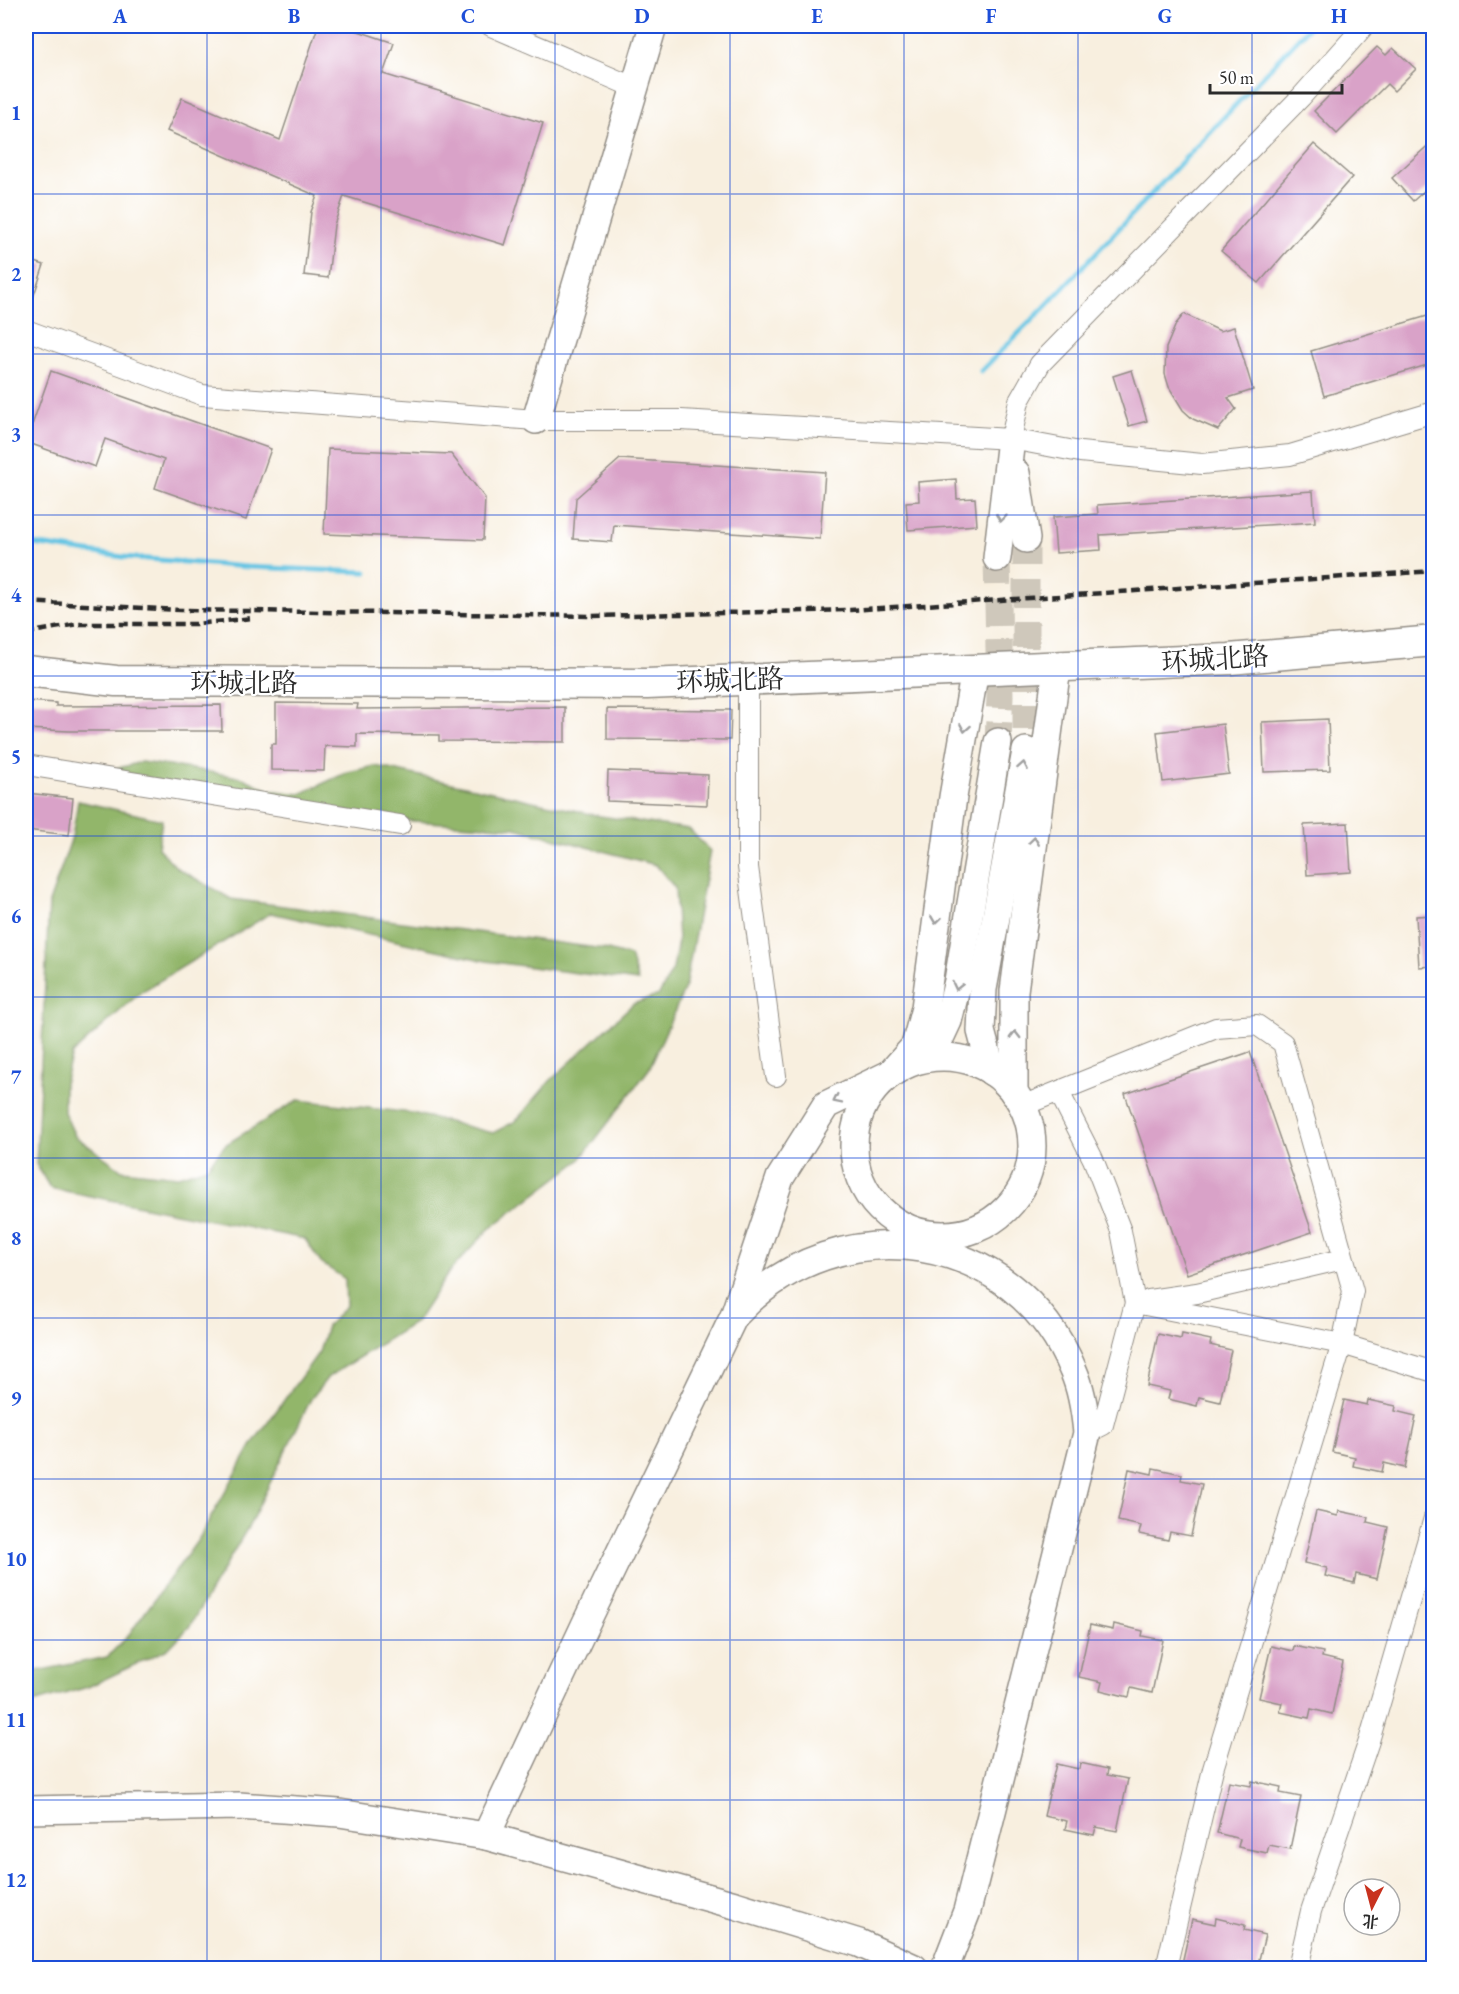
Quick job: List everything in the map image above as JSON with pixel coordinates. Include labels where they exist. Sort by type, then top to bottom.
[{"type":"main road","name":"环城北路","points":[[26,671],[116,681],[647,684],[1228,659],[1434,641]]},
{"type":"street","points":[[491,26],[633,87]]},
{"type":"street","points":[[536,420],[633,87],[653,26]]},
{"type":"street","points":[[997,558],[1011,439],[1019,401],[1040,364],[1301,97],[1364,26]]},
{"type":"street","points":[[26,330],[202,395],[536,420],[681,420],[1011,439],[1080,452],[1202,464],[1290,455],[1434,412]]},
{"type":"street","points":[[1011,439],[1026,539]]},
{"type":"street","points":[[921,1248],[982,1225],[1002,1212],[1017,1195],[1025,1181],[1032,1151],[1031,1136],[1018,1100],[1014,991],[1058,667]]},
{"type":"street","points":[[921,1248],[881,1210],[863,1185],[854,1156],[854,1140],[861,1110],[873,1091],[915,1046],[925,1008],[953,797],[975,670]]},
{"type":"street","points":[[748,680],[748,867],[776,1076]]},
{"type":"street","points":[[486,1836],[734,1316],[780,1178],[826,1105],[917,1060],[941,1036],[948,1021],[958,981],[998,742]]},
{"type":"street","points":[[992,1072],[981,1031],[983,989],[1026,751]]},
{"type":"street","points":[[26,765],[400,825]]},
{"type":"street","points":[[1018,1100],[1059,1092],[1216,1028],[1257,1025],[1283,1043],[1353,1291],[1342,1344],[1213,1769],[1166,1968]]},
{"type":"street","points":[[917,1060],[948,1057],[978,1064],[992,1072],[1018,1100]]},
{"type":"street","points":[[1059,1092],[1093,1159],[1121,1231],[1135,1303],[1103,1425],[1087,1433]]},
{"type":"street","points":[[881,1210],[900,1223],[922,1232],[953,1234],[968,1231]]},
{"type":"street","points":[[734,1316],[757,1293],[784,1274],[824,1255],[866,1246],[921,1248],[963,1260],[992,1274],[1027,1301],[1060,1343],[1081,1391],[1087,1433],[967,1911],[945,1968]]},
{"type":"street","points":[[1135,1303],[1197,1293],[1343,1259]]},
{"type":"street","points":[[1135,1303],[1342,1344],[1434,1372]]},
{"type":"street","points":[[1298,1968],[1311,1911],[1369,1741],[1434,1518]]},
{"type":"street","points":[[26,1810],[239,1806],[339,1813],[486,1836],[859,1943],[914,1968]]},
{"type":"green space","points":[[141,762],[243,778],[269,790],[300,794],[348,772],[375,766],[600,816],[689,829],[710,851],[685,988],[649,1069],[579,1161],[488,1230],[449,1272],[417,1321],[328,1377],[311,1399],[250,1524],[189,1627],[168,1649],[88,1687],[26,1705],[26,1673],[107,1657],[127,1637],[198,1540],[253,1443],[319,1352],[327,1326],[346,1306],[345,1279],[321,1263],[305,1239],[50,1188],[36,1164],[49,903],[72,837],[78,801],[162,820],[158,848],[177,868],[231,899],[604,949],[630,956],[638,981],[486,961],[271,913],[141,992],[72,1054],[64,1083],[64,1112],[75,1136],[122,1170],[178,1176],[207,1167],[225,1145],[298,1100],[412,1113],[493,1133],[516,1121],[550,1081],[633,1004],[659,995],[673,969],[678,941],[675,888],[656,865],[515,828],[399,820],[125,776],[115,769]]},
{"type":"building","points":[[318,26],[353,26],[352,29],[394,43],[383,74],[543,123],[505,245],[344,196],[334,225],[328,278],[304,275],[311,212],[317,196],[167,131],[182,98],[280,140]]},
{"type":"building","points":[[1377,47],[1386,55],[1393,48],[1416,69],[1394,91],[1387,84],[1337,134],[1314,111]]},
{"type":"building","points":[[1434,140],[1434,182],[1413,201],[1392,178]]},
{"type":"building","points":[[1314,144],[1352,177],[1259,283],[1221,251]]},
{"type":"building","points":[[26,259],[44,265],[28,313],[26,312]]},
{"type":"building","points":[[1184,314],[1220,331],[1234,327],[1253,390],[1228,398],[1236,409],[1218,430],[1193,419],[1183,410],[1169,387],[1165,374],[1166,348],[1176,324]]},
{"type":"building","points":[[1434,314],[1434,363],[1324,396],[1311,351]]},
{"type":"building","points":[[1132,370],[1147,421],[1129,426],[1113,376]]},
{"type":"building","points":[[51,371],[271,449],[246,520],[155,488],[164,460],[105,439],[95,467],[26,442]]},
{"type":"building","points":[[328,449],[451,454],[485,498],[483,540],[324,534]]},
{"type":"building","points":[[620,459],[825,472],[820,539],[614,525],[612,542],[573,539],[576,498]]},
{"type":"building","points":[[956,479],[957,499],[975,498],[977,525],[908,530],[906,502],[919,501],[918,482]]},
{"type":"building","points":[[1313,491],[1315,522],[1100,535],[1101,550],[1056,553],[1053,517],[1098,514],[1097,505]]},
{"type":"building","points":[[26,701],[56,703],[56,706],[221,705],[222,731],[26,729]]},
{"type":"building","points":[[276,703],[358,704],[357,709],[565,707],[565,742],[439,741],[439,735],[357,734],[357,747],[325,746],[324,771],[271,770],[271,744],[276,744]]},
{"type":"building","points":[[607,709],[731,710],[730,740],[607,739]]},
{"type":"building","points":[[1328,719],[1330,770],[1264,772],[1262,722]]},
{"type":"building","points":[[1223,724],[1229,774],[1163,782],[1157,732]]},
{"type":"building","points":[[608,771],[708,775],[707,805],[607,801]]},
{"type":"building","points":[[26,793],[73,798],[69,835],[26,830]]},
{"type":"building","points":[[1348,823],[1351,872],[1307,875],[1304,825]]},
{"type":"building","points":[[1434,915],[1434,966],[1419,967],[1416,916]]},
{"type":"building","points":[[1250,1052],[1312,1232],[1187,1274],[1125,1094]]},
{"type":"building","points":[[1158,1334],[1181,1339],[1182,1334],[1211,1340],[1210,1345],[1231,1350],[1220,1402],[1199,1397],[1197,1406],[1168,1399],[1170,1391],[1147,1386]]},
{"type":"building","points":[[1344,1400],[1367,1405],[1368,1400],[1396,1406],[1395,1411],[1416,1416],[1405,1468],[1384,1463],[1382,1472],[1353,1466],[1355,1457],[1332,1452]]},
{"type":"building","points":[[1153,1468],[1182,1474],[1181,1480],[1202,1484],[1191,1536],[1170,1532],[1168,1540],[1139,1534],[1141,1526],[1118,1521],[1129,1469],[1152,1474]]},
{"type":"building","points":[[1316,1511],[1338,1516],[1339,1511],[1368,1517],[1367,1522],[1388,1527],[1377,1579],[1356,1574],[1354,1583],[1325,1576],[1327,1568],[1304,1563]]},
{"type":"building","points":[[1114,1624],[1143,1631],[1142,1636],[1163,1640],[1152,1693],[1131,1688],[1129,1697],[1100,1690],[1102,1682],[1079,1677],[1090,1625],[1113,1630]]},
{"type":"building","points":[[1271,1646],[1293,1651],[1294,1646],[1323,1652],[1322,1657],[1343,1662],[1332,1714],[1311,1709],[1309,1718],[1280,1712],[1282,1703],[1259,1698]]},
{"type":"building","points":[[1080,1763],[1108,1769],[1107,1775],[1128,1779],[1117,1831],[1096,1827],[1094,1835],[1065,1829],[1067,1821],[1044,1816],[1056,1764],[1079,1769]]},
{"type":"building","points":[[1252,1781],[1281,1787],[1280,1793],[1301,1797],[1290,1849],[1269,1845],[1267,1853],[1238,1847],[1240,1839],[1217,1833],[1229,1782],[1251,1786]]},
{"type":"building","points":[[1216,1918],[1245,1925],[1244,1930],[1265,1935],[1257,1968],[1181,1968],[1192,1919],[1215,1924]]},
{"type":"waterway","points":[[981,371],[1043,309],[1310,26]]},
{"type":"waterway","points":[[26,543],[123,557],[247,567],[366,572]]},
{"type":"tunnel","points":[[1026,539],[1026,751]]},
{"type":"tunnel","points":[[997,558],[1000,696],[998,742]]},
{"type":"railway","points":[[26,602],[181,610],[592,616],[850,610],[1434,571]]},
{"type":"railway","points":[[26,633],[78,624],[196,624],[253,618]]}]
